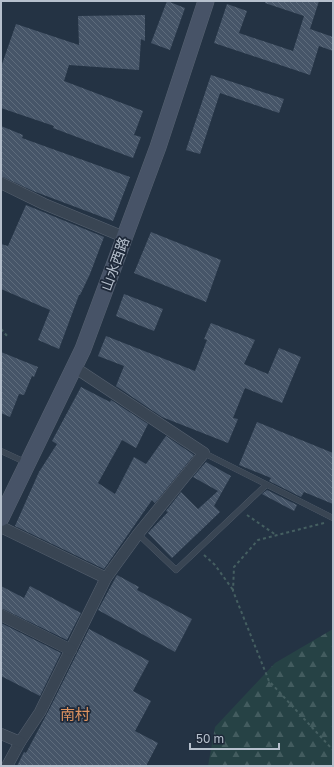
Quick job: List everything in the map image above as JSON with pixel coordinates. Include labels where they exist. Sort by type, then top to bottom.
[{"type":"street","name":"山水西路","points":[[1,518],[83,348],[158,147],[206,1]]},
{"type":"street","points":[[1,183],[44,204],[124,237]]},
{"type":"street","points":[[7,766],[20,742],[40,712],[106,578],[138,534],[204,453],[74,367]]},
{"type":"street","points":[[1,527],[106,578]]},
{"type":"street","points":[[1,615],[71,650]]},
{"type":"street","points":[[1,734],[20,742]]},
{"type":"lane","points":[[1,451],[27,463]]},
{"type":"lane","points":[[204,453],[333,518]]},
{"type":"lane","points":[[138,534],[176,570],[266,485]]},
{"type":"path","points":[[1,329],[8,337]]},
{"type":"path","points":[[239,510],[276,535]]},
{"type":"path","points":[[233,591],[234,567],[258,540],[326,522]]},
{"type":"path","points":[[197,550],[215,565],[233,591],[269,681],[333,750]]},
{"type":"green space","points":[[333,629],[333,766],[208,766],[215,727],[275,663]]},
{"type":"building","points":[[167,1],[185,8],[170,50],[151,43]]},
{"type":"building","points":[[265,1],[319,1],[310,29],[333,37],[333,51],[319,46],[310,75],[214,43],[227,4],[247,11],[239,33],[293,51],[304,16],[265,3]]},
{"type":"building","points":[[145,15],[145,41],[141,39],[139,70],[69,65],[64,81],[143,111],[134,135],[141,137],[133,158],[53,128],[54,126],[1,108],[1,67],[16,24],[79,45],[78,16]]},
{"type":"building","points":[[211,75],[284,99],[279,113],[220,93],[200,154],[186,150]]},
{"type":"building","points":[[1,126],[23,135],[22,138],[130,177],[113,221],[33,191],[1,176]]},
{"type":"building","points":[[26,205],[104,237],[90,274],[79,295],[59,349],[38,340],[50,310],[1,289],[1,244],[8,246]]},
{"type":"building","points":[[151,232],[221,260],[206,302],[134,273]]},
{"type":"building","points":[[124,294],[163,309],[154,331],[116,316]]},
{"type":"building","points":[[211,323],[255,340],[244,364],[268,374],[279,348],[301,357],[282,403],[245,388],[233,418],[238,419],[228,443],[162,417],[116,386],[124,366],[98,356],[106,336],[195,371],[207,340],[204,339]]},
{"type":"building","points":[[1,352],[38,367],[34,377],[32,376],[24,395],[19,394],[10,417],[1,413]]},
{"type":"building","points":[[81,387],[110,402],[111,400],[148,424],[136,448],[122,440],[98,483],[115,494],[134,457],[146,464],[166,436],[194,455],[155,503],[152,500],[104,569],[15,526],[39,472],[57,444],[52,441]]},
{"type":"building","points":[[257,422],[333,453],[333,504],[304,492],[301,497],[269,481],[271,478],[239,465]]},
{"type":"building","points":[[206,462],[231,476],[214,506],[220,512],[172,558],[148,533],[168,512],[166,511],[181,492],[198,509],[218,491],[193,477]]},
{"type":"building","points":[[267,490],[297,505],[294,511],[262,494]]},
{"type":"building","points":[[117,575],[139,587],[137,590],[192,619],[175,652],[98,610]]},
{"type":"building","points":[[1,586],[24,598],[30,586],[81,613],[67,640],[1,608]]},
{"type":"building","points":[[1,623],[61,653],[40,696],[1,676]]},
{"type":"building","points":[[89,629],[149,661],[133,691],[151,701],[135,731],[158,743],[146,766],[17,766],[24,752],[26,753],[50,708]]},
{"type":"district","name":"南村","points":[[75,715]]}]
